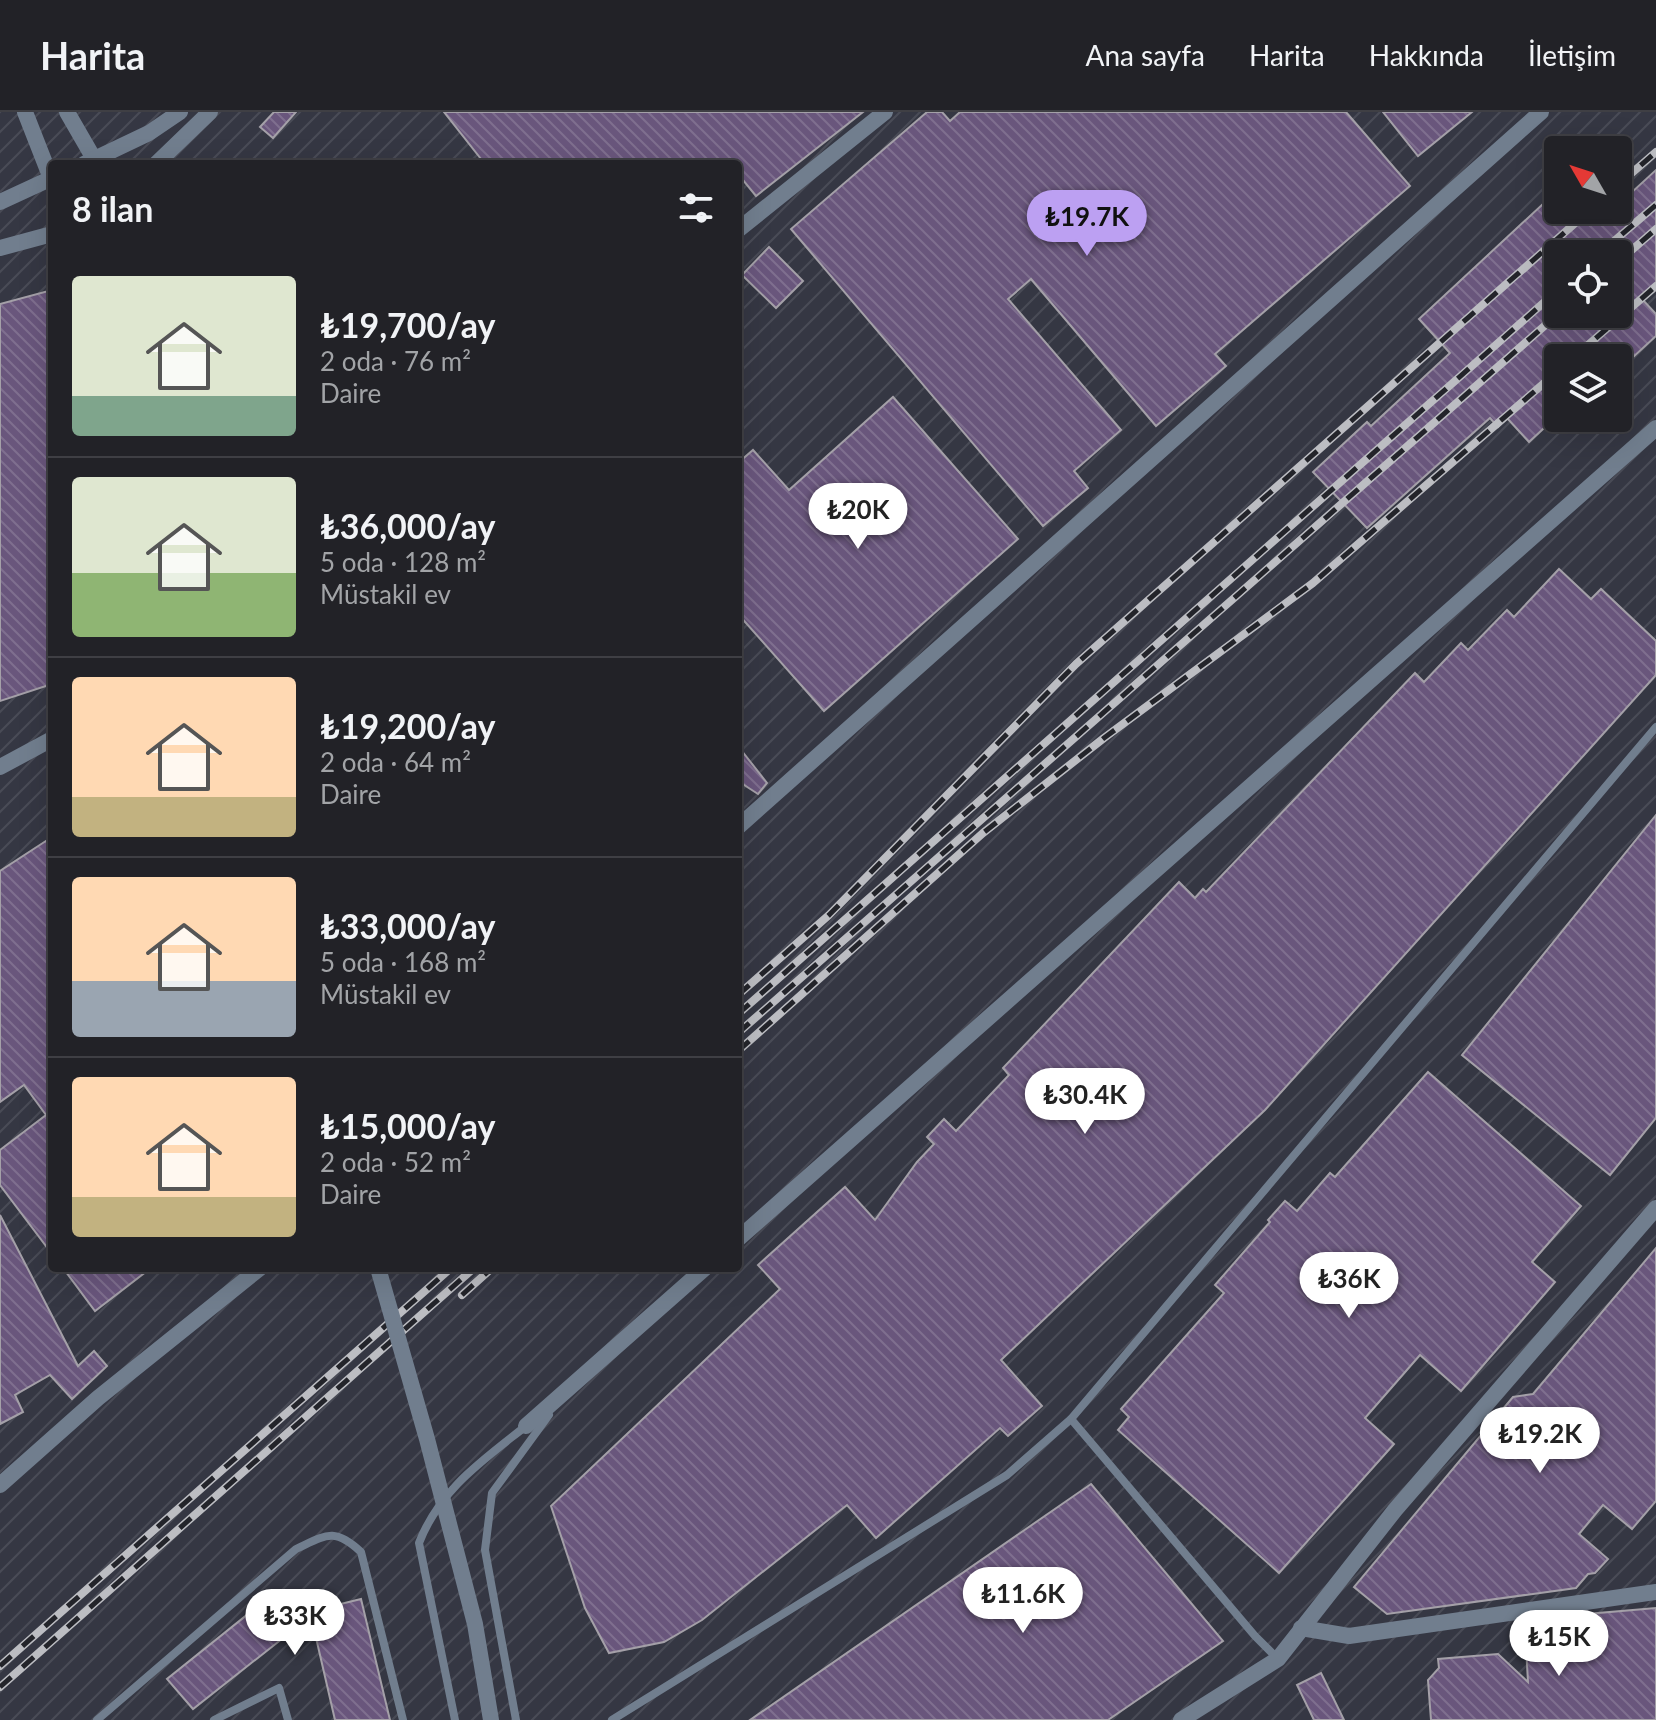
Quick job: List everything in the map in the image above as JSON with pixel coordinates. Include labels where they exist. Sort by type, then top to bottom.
[{"type":"street","points":[[25,112],[48,169]]},
{"type":"street","points":[[67,112],[91,160]]},
{"type":"street","points":[[96,160],[149,133],[180,112]]},
{"type":"street","points":[[160,160],[210,112]]},
{"type":"street","points":[[742,227],[885,112]]},
{"type":"street","points":[[742,823],[1541,112]]},
{"type":"street","points":[[0,202],[48,181]]},
{"type":"street","points":[[0,248],[48,235]]},
{"type":"street","points":[[742,1235],[1656,428]]},
{"type":"street","points":[[0,767],[48,741]]},
{"type":"street","points":[[1181,1720],[1278,1659],[1395,1510],[1656,1208]]},
{"type":"street","points":[[0,1485],[98,1398],[255,1272]]},
{"type":"street","points":[[379,1272],[475,1624],[491,1720]]},
{"type":"street","points":[[526,1426],[700,1272]]},
{"type":"street","points":[[1301,1628],[1349,1636],[1656,1592]]},
{"type":"lane","points":[[612,1720],[1007,1475],[1071,1419],[1656,727]]},
{"type":"lane","points":[[516,1720],[485,1550],[492,1493],[573,1384]]},
{"type":"lane","points":[[1071,1419],[1278,1659]]},
{"type":"lane","points":[[455,1720],[419,1543],[430,1516],[466,1474],[526,1426]]},
{"type":"lane","points":[[97,1720],[296,1549],[326,1535],[346,1538],[361,1552],[403,1720]]},
{"type":"lane","points":[[214,1720],[279,1688],[288,1720]]},
{"type":"shaded area","points":[[0,112],[1656,112],[1656,1720],[0,1720]]},
{"type":"building","points":[[274,112],[296,112],[273,138],[260,127]]},
{"type":"building","points":[[444,112],[863,112],[756,196],[742,179],[742,160],[482,160]]},
{"type":"building","points":[[927,112],[942,112],[950,121],[960,112],[1346,112],[1410,186],[1215,354],[1226,366],[1156,426],[1031,279],[1008,299],[1121,430],[1074,471],[1088,488],[1043,526],[791,229]]},
{"type":"building","points":[[1383,112],[1472,112],[1418,156]]},
{"type":"building","points":[[1656,170],[1656,284],[1641,298],[1656,314],[1656,336],[1632,358],[1632,344],[1544,344],[1544,428],[1529,442],[1507,418],[1498,427],[1490,418],[1367,528],[1313,472],[1367,422],[1371,426],[1450,353],[1419,319],[1544,203],[1544,224],[1632,224],[1632,192]]},
{"type":"building","points":[[769,247],[803,281],[776,308],[742,275]]},
{"type":"building","points":[[48,291],[48,685],[0,701],[0,304]]},
{"type":"building","points":[[893,397],[1018,539],[824,711],[742,619],[742,460],[753,450],[789,490]]},
{"type":"building","points":[[1559,569],[1591,599],[1601,589],[1656,641],[1656,675],[1265,1110],[1001,1360],[1042,1406],[1008,1436],[1000,1428],[876,1538],[847,1505],[702,1620],[664,1642],[609,1653],[585,1608],[551,1506],[780,1289],[758,1265],[845,1187],[875,1220],[934,1144],[927,1137],[944,1119],[956,1131],[1009,1075],[1003,1068],[1179,882],[1195,898],[1203,889],[1206,892],[1415,673],[1424,682],[1461,643],[1468,650],[1507,610],[1514,617]]},
{"type":"building","points":[[742,751],[767,783],[758,794],[742,784]]},
{"type":"building","points":[[1656,815],[1656,1118],[1610,1175],[1462,1055]]},
{"type":"building","points":[[48,840],[48,1249],[0,1185],[0,1150],[46,1115],[24,1085],[0,1102],[0,871]]},
{"type":"building","points":[[1428,1072],[1581,1206],[1532,1262],[1555,1282],[1461,1391],[1420,1355],[1365,1418],[1394,1444],[1279,1573],[1118,1430],[1129,1417],[1121,1409],[1224,1293],[1215,1285],[1285,1201],[1297,1211],[1330,1173],[1335,1177]]},
{"type":"building","points":[[0,1215],[78,1366],[94,1351],[107,1366],[72,1399],[50,1375],[15,1395],[23,1412],[0,1424]]},
{"type":"building","points":[[1656,1248],[1656,1501],[1632,1529],[1603,1505],[1579,1534],[1608,1559],[1576,1588],[1387,1614],[1354,1587],[1513,1397],[1533,1394]]},
{"type":"building","points":[[66,1272],[146,1272],[95,1311]]},
{"type":"building","points":[[1091,1484],[1223,1641],[1108,1720],[750,1720]]},
{"type":"building","points":[[273,1594],[292,1616],[361,1599],[390,1720],[335,1720],[311,1616],[193,1709],[167,1679]]},
{"type":"building","points":[[1656,1608],[1656,1720],[1431,1720],[1428,1680],[1439,1668],[1438,1659],[1498,1654],[1528,1682],[1526,1647],[1590,1641],[1587,1614]]},
{"type":"building","points":[[1321,1673],[1344,1720],[1314,1720],[1297,1685]]},
{"type":"railway","points":[[1632,173],[1656,152]]},
{"type":"railway","points":[[1615,240],[1656,205]]},
{"type":"railway","points":[[742,991],[829,915],[1076,664],[1574,224]]},
{"type":"railway","points":[[1632,250],[1656,229]]},
{"type":"railway","points":[[1589,344],[1656,286]]},
{"type":"railway","points":[[742,1010],[1544,302]]},
{"type":"railway","points":[[742,1029],[1544,326]]},
{"type":"railway","points":[[742,1047],[983,833],[1104,738],[1313,583],[1544,383]]},
{"type":"railway","points":[[0,1666],[446,1272]]},
{"type":"railway","points":[[0,1687],[469,1272]]},
{"type":"railway","points":[[462,1295],[488,1272]]}]
